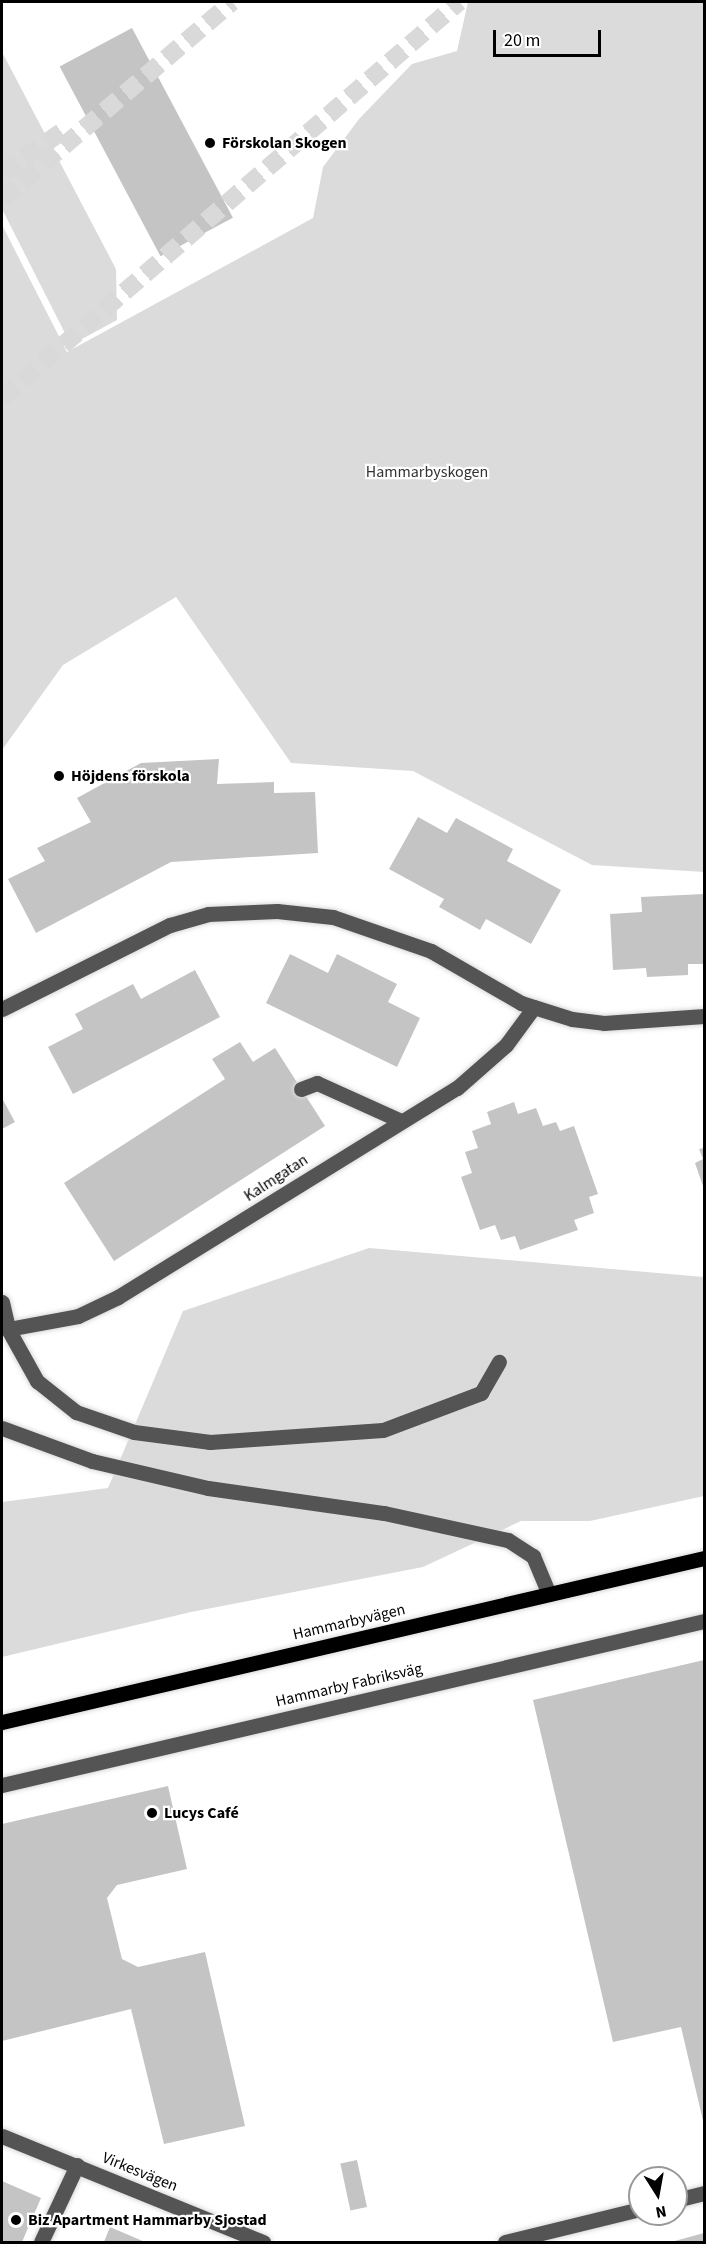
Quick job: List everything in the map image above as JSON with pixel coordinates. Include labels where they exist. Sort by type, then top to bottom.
[{"type":"main road","name":"Hammarbyvägen","points":[[2,1722],[705,1558]]},
{"type":"street","points":[[2,1010],[170,925],[208,914],[277,911],[333,917],[431,951],[534,1007],[604,1023],[705,1016]]},
{"type":"street","name":"Kalmgatan","points":[[8,1329],[78,1316],[118,1297],[399,1120],[457,1088],[506,1045],[534,1007]]},
{"type":"street","points":[[302,1089],[317,1083],[399,1120]]},
{"type":"street","points":[[2,1302],[8,1329],[37,1381],[76,1412],[134,1432],[210,1442],[383,1430],[481,1393],[499,1362]]},
{"type":"street","points":[[2,1428],[92,1461],[196,1485],[384,1513],[508,1540],[533,1556],[549,1594]]},
{"type":"street","name":"Hammarby Fabriksväg","points":[[2,1785],[705,1621]]},
{"type":"street","name":"Virkesvägen","points":[[2,2136],[263,2242]]},
{"type":"street","points":[[41,2242],[77,2165]]},
{"type":"street","points":[[688,2197],[705,2193]]},
{"type":"street","points":[[504,2242],[628,2212]]},
{"type":"green space","name":"Hammarbyskogen","points":[[468,2],[704,2],[704,872],[592,865],[413,771],[291,763],[176,597],[63,665],[2,750],[2,225],[67,352],[313,218],[323,167],[359,119],[412,64],[457,51]]},
{"type":"green space","points":[[2,52],[116,269],[117,320],[71,345],[2,209]]},
{"type":"green space","points":[[369,1248],[704,1277],[704,1496],[590,1521],[521,1521],[423,1567],[191,1612],[2,1657],[2,1502],[108,1488],[183,1311]]},
{"type":"building","points":[[132,28],[233,218],[161,256],[60,66]]},
{"type":"building","points":[[219,759],[217,784],[274,782],[274,793],[315,792],[318,853],[171,862],[36,933],[8,879],[45,861],[37,848],[91,822],[77,798],[141,763]]},
{"type":"building","points":[[418,817],[447,833],[456,818],[513,849],[507,861],[561,890],[531,944],[486,919],[480,930],[439,907],[444,899],[389,869]]},
{"type":"building","points":[[704,894],[704,964],[688,964],[688,975],[647,977],[646,968],[613,970],[610,914],[642,912],[641,897]]},
{"type":"building","points":[[290,954],[328,973],[337,954],[397,984],[388,1002],[420,1018],[397,1067],[266,1003]]},
{"type":"building","points":[[195,970],[220,1017],[73,1094],[48,1047],[83,1029],[75,1014],[133,984],[141,999]]},
{"type":"building","points":[[240,1042],[253,1062],[275,1048],[325,1126],[114,1261],[64,1183],[225,1079],[212,1059]]},
{"type":"building","points":[[2,1098],[15,1122],[2,1129]]},
{"type":"building","points":[[514,1102],[518,1114],[536,1108],[543,1126],[556,1122],[560,1131],[574,1126],[598,1194],[589,1197],[594,1213],[574,1220],[578,1230],[520,1250],[515,1236],[501,1240],[495,1225],[480,1230],[461,1177],[472,1173],[465,1152],[478,1148],[472,1131],[491,1124],[487,1112]]},
{"type":"building","points":[[704,1148],[704,1189],[695,1163],[703,1159],[699,1149]]},
{"type":"building","points":[[704,1660],[704,2125],[681,2027],[613,2042],[533,1700]]},
{"type":"building","points":[[168,1786],[187,1869],[117,1885],[107,1898],[122,1959],[138,1967],[205,1952],[245,2126],[164,2144],[131,2009],[2,2041],[2,1824]]},
{"type":"building","points":[[357,2160],[367,2207],[350,2210],[340,2164]]},
{"type":"building","name":"Biz Apartment Hammarby Sjostad","points":[[2,2181],[41,2198],[22,2242],[2,2242]]},
{"type":"building","points":[[110,2227],[145,2242],[104,2242]]},
{"type":"building","points":[[704,2233],[704,2242],[671,2242]]},
{"type":"tunnel","points":[[2,199],[232,2]]},
{"type":"tunnel","points":[[2,398],[459,2]]},
{"type":"tunnel","points":[[2,173],[67,128]]},
{"type":"place","name":"Förskolan Skogen","points":[[210,143]]},
{"type":"place","name":"Höjdens förskola","points":[[59,776]]},
{"type":"place","name":"Lucys Café","points":[[152,1813]]},
{"type":"place","name":"Biz Apartment Hammarby Sjostad","points":[[16,2220]]}]
